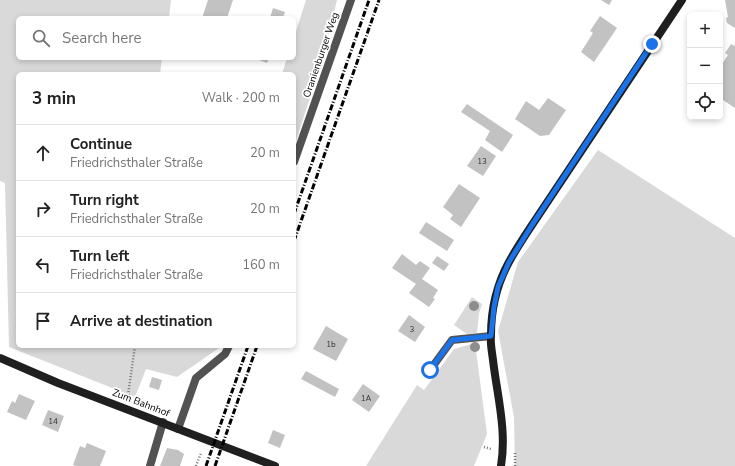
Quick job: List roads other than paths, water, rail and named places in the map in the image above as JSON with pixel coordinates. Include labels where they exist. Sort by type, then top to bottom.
[{"type":"street","name":"Oranienburger Weg","points":[[296,156],[351,0]]},
{"type":"street","points":[[501,466],[504,449],[501,410],[494,369],[491,336],[498,287],[509,262],[532,225],[682,0]]},
{"type":"street","points":[[430,370],[452,340],[491,336]]},
{"type":"street","points":[[178,428],[196,378],[225,354],[228,348]]},
{"type":"street","name":"Zum Bahnhof","points":[[0,358],[58,383],[275,466]]},
{"type":"street","points":[[150,466],[163,422]]},
{"type":"railway","points":[[296,208],[369,0]]},
{"type":"railway","points":[[296,235],[379,0]]},
{"type":"railway","points":[[206,466],[247,348]]},
{"type":"railway","points":[[215,466],[256,348]]}]
